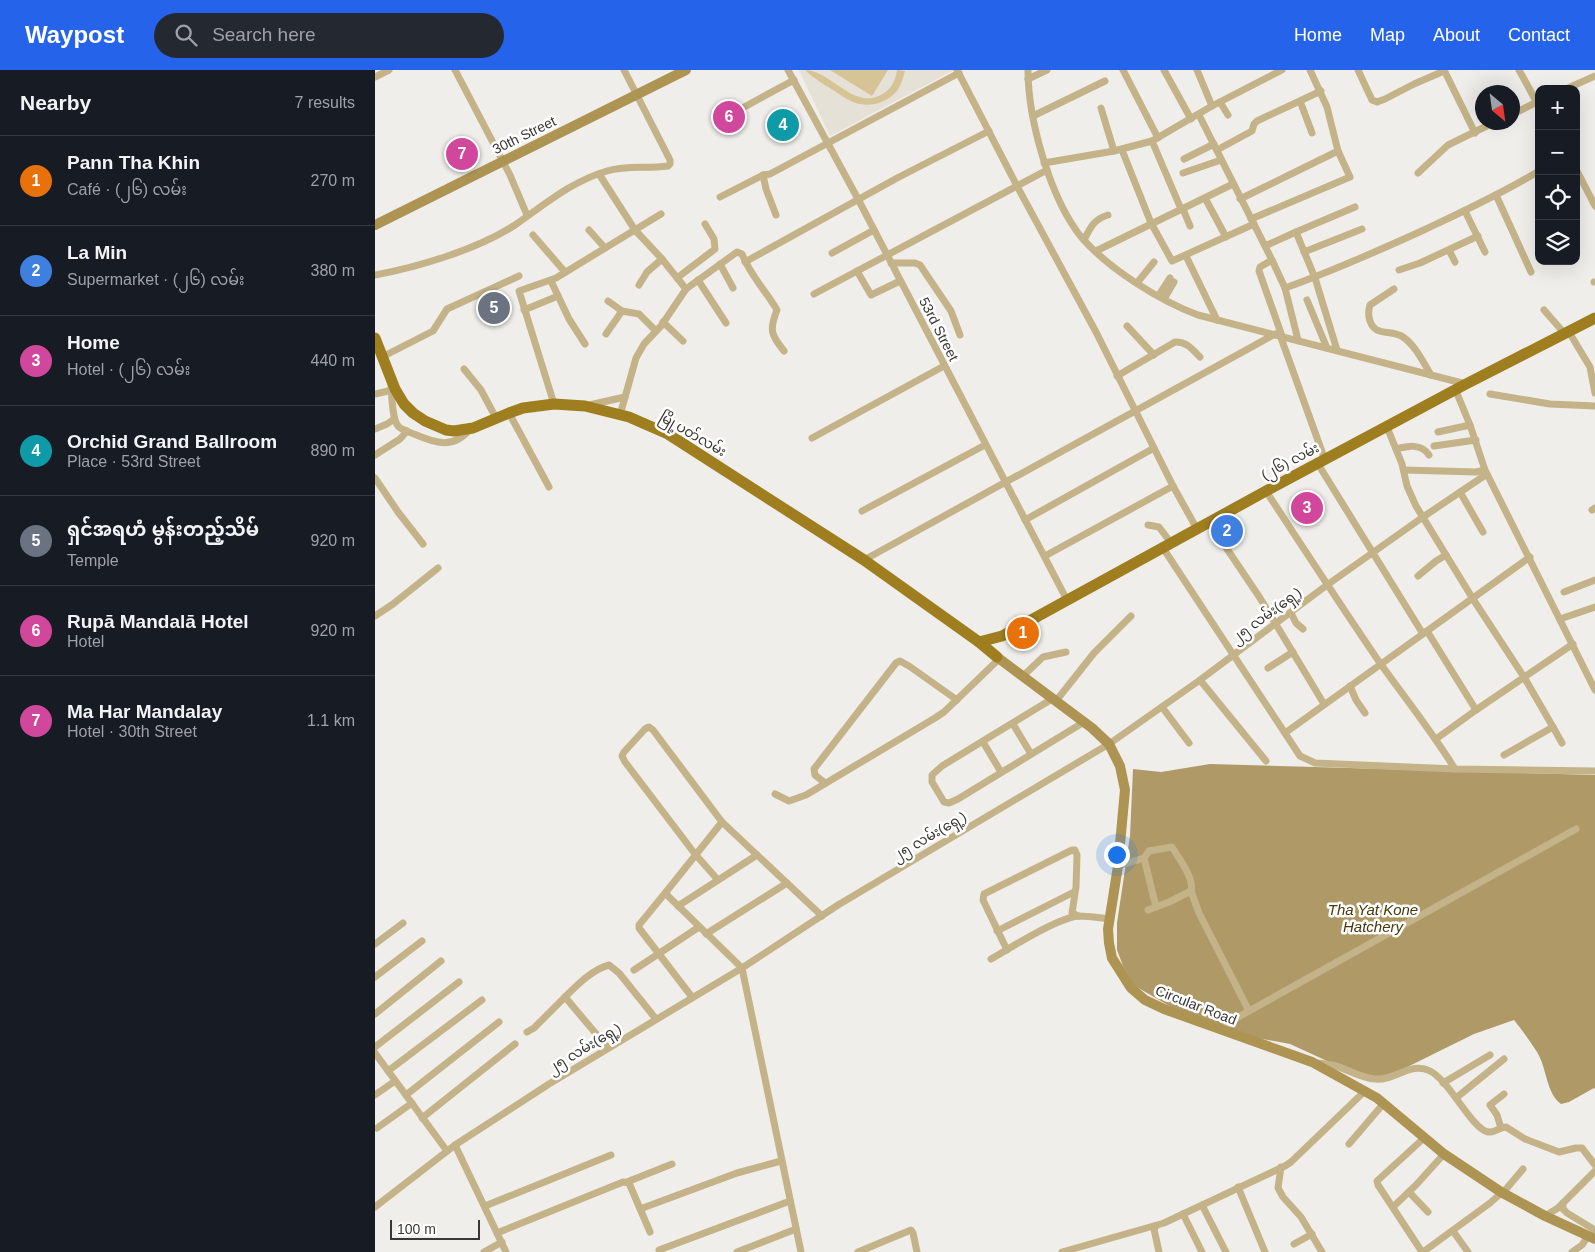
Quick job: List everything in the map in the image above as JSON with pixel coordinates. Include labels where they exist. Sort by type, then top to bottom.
[{"type":"main road","name":"(၂၆) လမ်း","points":[[979,642],[1002,636],[1266,491],[1466,384],[1595,318]]},
{"type":"main road","name":"မြို့ပတ်လမ်း","points":[[375,338],[391,384],[404,404],[419,417],[445,430],[454,431],[470,429],[523,408],[554,404],[585,406],[629,417],[668,434],[864,560],[979,642],[998,658]]},
{"type":"main road","points":[[998,658],[997,645],[1002,636]]},
{"type":"street","points":[[375,77],[389,70]]},
{"type":"street","points":[[455,70],[502,161],[527,215]]},
{"type":"street","points":[[375,275],[448,256],[486,241],[515,225],[561,192],[599,174],[624,168],[662,167],[671,164],[623,70]]},
{"type":"street","name":"30th Street","points":[[375,225],[684,70]]},
{"type":"street","name":"53rd Street","points":[[788,70],[858,199],[1067,600]]},
{"type":"street","points":[[1028,70],[1033,116],[1046,166],[1063,206],[1084,240],[1117,269],[1137,283],[1186,310],[1217,320],[1466,384]]},
{"type":"street","points":[[1028,79],[1047,70]]},
{"type":"street","points":[[1123,70],[1155,140],[1190,226]]},
{"type":"street","points":[[1164,70],[1191,119]]},
{"type":"street","points":[[1197,70],[1213,106]]},
{"type":"street","points":[[814,294],[1017,186],[1046,166],[1118,151],[1155,140],[1220,102],[1282,70]]},
{"type":"street","points":[[1101,108],[1151,224],[1171,259],[1175,260],[1226,237],[1253,221],[1350,177],[1338,151],[1330,116],[1321,91],[1310,70]]},
{"type":"street","points":[[1359,70],[1372,100],[1377,102],[1444,70],[1475,133]]},
{"type":"street","points":[[1519,70],[1535,96]]},
{"type":"street","points":[[719,197],[763,175],[769,174],[958,72],[1096,332],[1134,410],[1197,529]]},
{"type":"street","points":[[1575,85],[1595,76]]},
{"type":"street","points":[[735,112],[794,80]]},
{"type":"street","points":[[1033,116],[1105,82]]},
{"type":"street","points":[[1184,159],[1252,131],[1257,121],[1321,91]]},
{"type":"street","points":[[1301,101],[1312,134]]},
{"type":"street","points":[[1220,102],[1228,115]]},
{"type":"street","points":[[1520,110],[1535,103]]},
{"type":"street","points":[[1199,115],[1285,288],[1299,340]]},
{"type":"street","points":[[1418,173],[1448,145],[1480,130]]},
{"type":"street","points":[[745,262],[858,199],[989,131]]},
{"type":"street","points":[[1240,199],[1338,151]]},
{"type":"street","points":[[1183,173],[1221,160]]},
{"type":"street","points":[[1285,288],[1315,278],[1382,249],[1496,195],[1535,173]]},
{"type":"street","points":[[599,174],[635,230],[686,289]]},
{"type":"street","points":[[763,175],[776,215]]},
{"type":"street","points":[[1579,175],[1595,206]]},
{"type":"street","points":[[1096,251],[1233,184]]},
{"type":"street","points":[[1496,195],[1531,272]]},
{"type":"street","points":[[1205,198],[1226,237]]},
{"type":"street","points":[[1265,246],[1355,207]]},
{"type":"street","points":[[1465,210],[1485,252]]},
{"type":"street","points":[[554,404],[519,291],[551,281],[661,214]]},
{"type":"street","points":[[1084,240],[1095,222],[1101,217],[1108,215]]},
{"type":"street","points":[[677,278],[715,249],[715,240],[705,224]]},
{"type":"street","points":[[1304,252],[1362,229]]},
{"type":"street","points":[[589,230],[605,248]]},
{"type":"street","points":[[832,253],[874,230]]},
{"type":"street","points":[[1296,232],[1315,278],[1337,350]]},
{"type":"street","points":[[533,235],[565,272]]},
{"type":"street","points":[[1399,270],[1420,263],[1478,236]]},
{"type":"street","points":[[1449,250],[1455,262]]},
{"type":"street","points":[[620,415],[636,358],[644,344],[663,322],[686,289],[740,252],[752,275],[777,310],[772,322],[771,331],[775,340],[784,351]]},
{"type":"street","points":[[1186,256],[1217,320]]},
{"type":"street","points":[[639,285],[647,272],[662,259]]},
{"type":"street","points":[[1272,260],[1260,267],[1259,271],[1322,462],[1373,553],[1477,710]]},
{"type":"street","points":[[891,263],[915,262],[920,265],[951,311],[960,335]]},
{"type":"street","points":[[1137,283],[1154,262]]},
{"type":"street","points":[[720,264],[733,288]]},
{"type":"street","points":[[857,271],[871,295],[900,281]]},
{"type":"street","points":[[379,354],[433,331],[447,309],[519,276]]},
{"type":"street","points":[[698,280],[726,323]]},
{"type":"street","points":[[1161,297],[1172,280]]},
{"type":"street","points":[[551,281],[569,319],[585,344]]},
{"type":"street","points":[[1394,289],[1370,305],[1368,314],[1373,328],[1377,331],[1397,334],[1403,337],[1410,343],[1431,375]]},
{"type":"street","points":[[524,310],[558,296]]},
{"type":"street","points":[[1307,300],[1327,348]]},
{"type":"street","points":[[608,301],[622,311],[639,314],[655,330]]},
{"type":"street","points":[[1544,310],[1567,333],[1590,367],[1595,393]]},
{"type":"street","points":[[606,334],[622,311]]},
{"type":"street","points":[[663,322],[683,341]]},
{"type":"street","points":[[1127,326],[1153,355]]},
{"type":"street","points":[[864,560],[1134,410],[1279,335]]},
{"type":"street","points":[[1117,376],[1178,342],[1191,348],[1200,358]]},
{"type":"street","points":[[813,438],[944,366]]},
{"type":"street","points":[[464,369],[481,390],[496,418]]},
{"type":"street","points":[[375,394],[391,384],[394,419],[399,427],[429,441],[449,444],[464,436],[470,429]]},
{"type":"street","points":[[1456,391],[1476,440],[1486,472],[1595,690]]},
{"type":"street","points":[[1490,394],[1550,404],[1595,406]]},
{"type":"street","points":[[585,406],[625,397]]},
{"type":"street","points":[[509,413],[549,488]]},
{"type":"street","points":[[375,429],[394,419]]},
{"type":"street","points":[[1438,432],[1470,424]]},
{"type":"street","points":[[1387,427],[1411,495],[1423,517],[1524,677],[1562,743]]},
{"type":"street","points":[[375,455],[399,439],[407,431]]},
{"type":"street","points":[[1434,446],[1476,440]]},
{"type":"street","points":[[862,511],[985,445]]},
{"type":"street","points":[[1396,449],[1420,447],[1429,455]]},
{"type":"street","points":[[1025,520],[1154,448]]},
{"type":"street","points":[[1403,470],[1486,472]]},
{"type":"street","name":"၂၅ လမ်း(ရှေ့)","points":[[375,1207],[455,1145],[549,1084],[742,968],[917,858],[1109,744],[1486,472]]},
{"type":"street","points":[[375,478],[423,544]]},
{"type":"street","points":[[1045,556],[1173,486]]},
{"type":"street","points":[[1266,491],[1327,585],[1455,768]]},
{"type":"street","points":[[1459,492],[1483,532]]},
{"type":"street","points":[[1209,522],[1276,624],[1324,704]]},
{"type":"street","points":[[1148,525],[1159,527],[1167,546],[1233,655],[1302,758],[1315,763],[1595,771]]},
{"type":"street","points":[[1418,576],[1446,554]]},
{"type":"street","points":[[1285,733],[1529,558]]},
{"type":"street","points":[[375,616],[438,568]]},
{"type":"street","points":[[1564,592],[1595,580]]},
{"type":"street","points":[[1560,619],[1595,607]]},
{"type":"street","points":[[1291,613],[1296,622],[1303,628]]},
{"type":"street","points":[[1084,722],[949,803],[944,802],[932,782],[931,775],[942,766],[1054,700],[1094,653],[1131,616]]},
{"type":"street","points":[[1436,739],[1573,644]]},
{"type":"street","points":[[1023,676],[1043,657],[1066,652]]},
{"type":"street","points":[[1269,668],[1293,652]]},
{"type":"street","points":[[775,794],[789,801],[806,795],[935,718],[957,700],[998,658]]},
{"type":"street","name":"Circular Road","points":[[998,658],[1084,722],[1109,744],[1120,766],[1125,790],[1118,866],[1110,919],[1109,943],[1112,958],[1131,988],[1145,1000],[1165,1009],[1312,1062],[1384,1103],[1444,1154],[1501,1192],[1545,1216],[1593,1235]]},
{"type":"street","points":[[825,783],[815,776],[814,769],[896,663],[901,661],[957,700]]},
{"type":"street","points":[[1200,680],[1266,761]]},
{"type":"street","points":[[1350,686],[1356,700],[1365,713]]},
{"type":"street","points":[[1162,707],[1189,743]]},
{"type":"street","points":[[1013,724],[1031,754]]},
{"type":"street","points":[[1504,755],[1553,728]]},
{"type":"street","points":[[718,880],[695,854],[622,756],[645,729],[653,730],[722,822],[822,916]]},
{"type":"street","points":[[983,742],[1001,772]]},
{"type":"street","points":[[692,997],[639,928],[639,925],[722,822]]},
{"type":"street","points":[[1223,1029],[1249,1011],[1576,830]]},
{"type":"street","points":[[1118,866],[1144,858],[1149,851],[1171,848],[1181,861],[1192,885],[1191,891],[1199,913],[1249,1011]]},
{"type":"street","points":[[1007,950],[983,900],[984,894],[1072,850],[1075,850],[1077,855],[1076,887],[1072,912],[1077,916]]},
{"type":"street","points":[[678,906],[757,855]]},
{"type":"street","points":[[1144,858],[1155,907]]},
{"type":"street","points":[[707,934],[787,883]]},
{"type":"street","points":[[1148,910],[1191,891]]},
{"type":"street","points":[[666,892],[742,968],[801,1252]]},
{"type":"street","points":[[997,931],[1074,892]]},
{"type":"street","points":[[991,959],[1066,919],[1077,916],[1110,919]]},
{"type":"street","points":[[375,944],[403,923]]},
{"type":"street","points":[[634,970],[699,927]]},
{"type":"street","points":[[375,977],[422,941]]},
{"type":"street","points":[[375,1014],[441,961]]},
{"type":"street","points":[[527,1032],[589,976],[609,965],[619,973],[656,1019]]},
{"type":"street","points":[[375,1047],[459,982]]},
{"type":"street","points":[[565,997],[608,1048]]},
{"type":"street","points":[[388,1070],[482,1000]]},
{"type":"street","points":[[406,1095],[499,1022]]},
{"type":"street","points":[[422,1118],[515,1044]]},
{"type":"street","points":[[1443,1083],[1490,1055]]},
{"type":"street","points":[[376,1058],[388,1070],[447,1151]]},
{"type":"street","points":[[1456,1098],[1504,1059]]},
{"type":"street","points":[[1312,1062],[1332,1065],[1375,1080],[1387,1079],[1408,1070],[1421,1068],[1431,1072],[1443,1083],[1478,1124],[1490,1132],[1503,1127],[1525,1139],[1559,1152],[1582,1148],[1595,1165]]},
{"type":"street","points":[[375,1096],[395,1081]]},
{"type":"street","points":[[1062,1252],[1164,1223],[1291,1162],[1365,1091]]},
{"type":"street","points":[[1501,1128],[1497,1115],[1490,1105],[1504,1094]]},
{"type":"street","points":[[377,1128],[411,1103]]},
{"type":"street","points":[[1349,1144],[1384,1103]]},
{"type":"street","points":[[1424,1138],[1377,1180],[1377,1185],[1422,1252],[1490,1203],[1523,1169]]},
{"type":"street","points":[[455,1145],[506,1252]]},
{"type":"street","points":[[1393,1207],[1444,1154]]},
{"type":"street","points":[[485,1206],[611,1155]]},
{"type":"street","points":[[640,1209],[737,1173],[781,1161]]},
{"type":"street","points":[[497,1233],[672,1164]]},
{"type":"street","points":[[1281,1167],[1278,1188],[1283,1197],[1301,1217],[1322,1252]]},
{"type":"street","points":[[1545,1216],[1563,1203],[1595,1171]]},
{"type":"street","points":[[627,1182],[650,1232]]},
{"type":"street","points":[[1238,1187],[1265,1252]]},
{"type":"street","points":[[1409,1192],[1428,1212]]},
{"type":"street","points":[[659,1250],[790,1201]]},
{"type":"street","points":[[1563,1203],[1563,1209],[1593,1235],[1571,1252]]},
{"type":"street","points":[[1202,1206],[1223,1251]]},
{"type":"street","points":[[1183,1214],[1202,1252]]},
{"type":"street","points":[[1156,1226],[1154,1229],[1159,1252]]},
{"type":"street","points":[[737,1252],[796,1230]]},
{"type":"street","points":[[858,1252],[911,1230],[917,1252]]},
{"type":"street","points":[[1453,1231],[1468,1252]]},
{"type":"street","points":[[1294,1244],[1312,1234]]},
{"type":"street","points":[[484,1252],[502,1242]]},
{"type":"shaded area","points":[[799,70],[954,70],[830,136]]},
{"type":"shaded area","points":[[805,70],[824,76],[853,95],[863,98],[873,98],[884,93],[893,83],[897,70],[905,71],[902,82],[892,96],[876,104],[864,105],[845,98],[818,81]]},
{"type":"shaded area","points":[[830,70],[888,70],[872,96]]},
{"type":"water","name":"Tha Yat Kone Hatchery","points":[[1210,764],[1595,775],[1595,1089],[1561,1104],[1549,1087],[1537,1052],[1514,1020],[1474,1034],[1385,1078],[1338,1066],[1290,1044],[1242,1035],[1173,1008],[1135,986],[1123,966],[1117,950],[1117,923],[1130,836],[1133,769],[1161,772]]},
{"type":"place","name":"Rupā Mandalā Hotel","points":[[729,117]]},
{"type":"place","name":"Orchid Grand Ballroom","points":[[783,125]]},
{"type":"place","name":"Ma Har Mandalay","points":[[462,154]]},
{"type":"place","name":"ရှင်အရဟံ မွန်းတည့်သိမ်","points":[[494,308]]},
{"type":"place","name":"Home","points":[[1307,508]]},
{"type":"place","name":"La Min","points":[[1227,531]]},
{"type":"place","name":"Pann Tha Khin","points":[[1023,633]]}]
